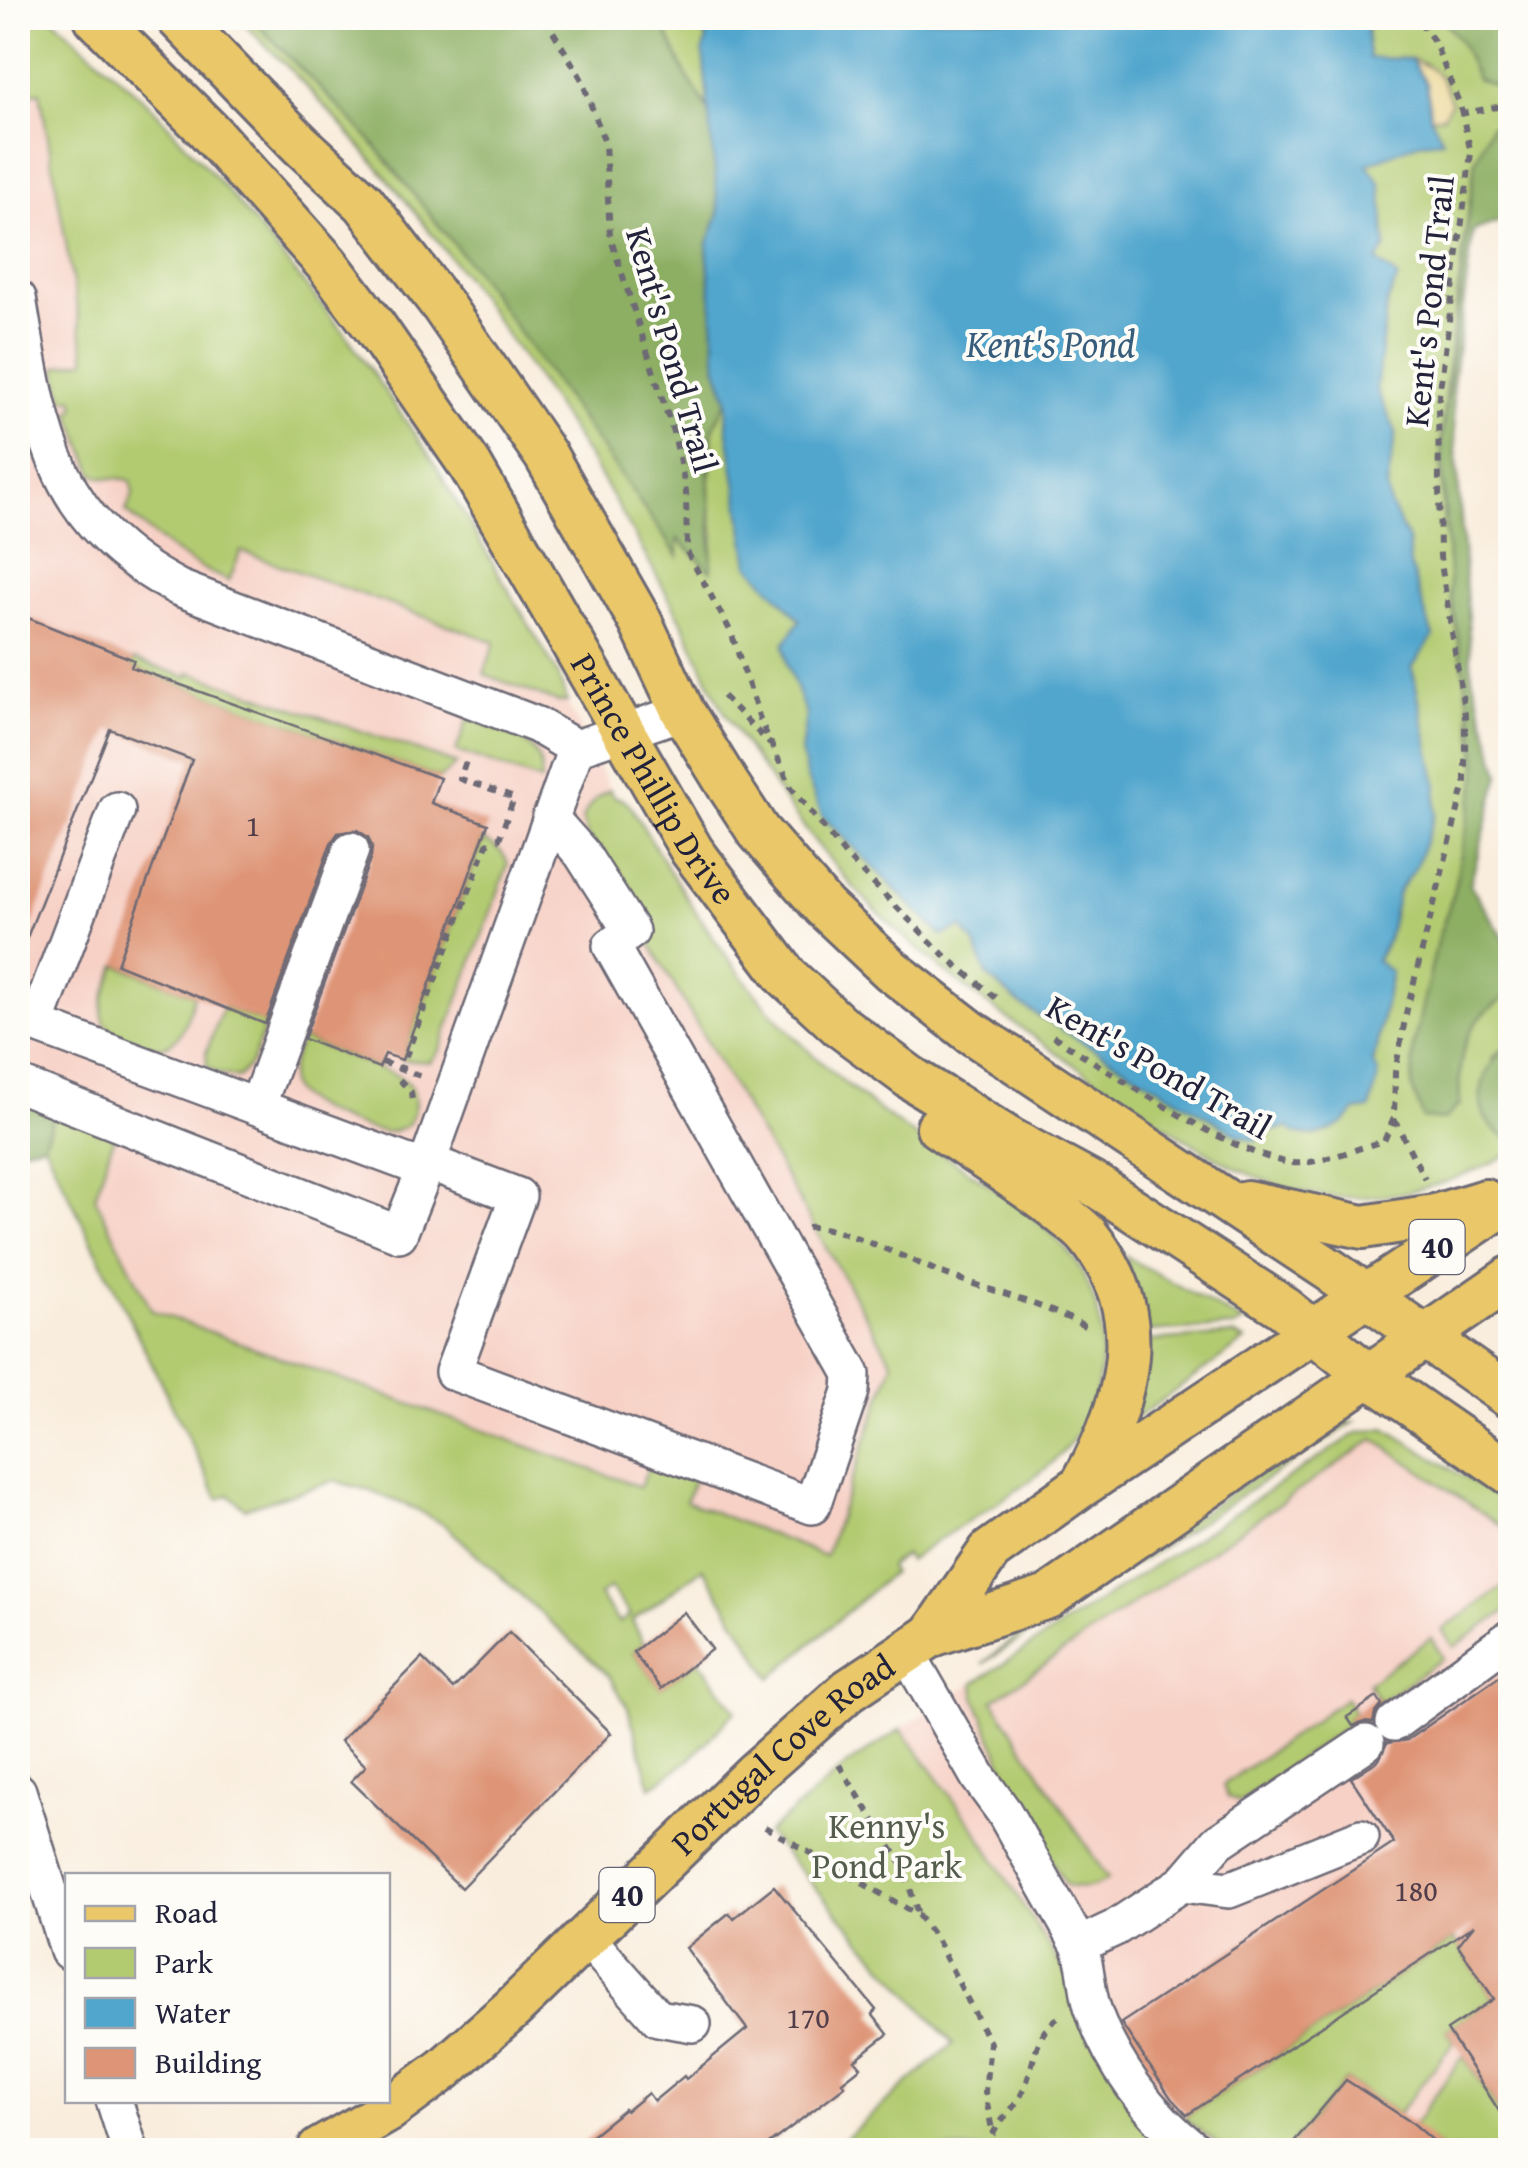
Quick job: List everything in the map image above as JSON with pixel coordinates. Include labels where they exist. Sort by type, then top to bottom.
[{"type":"main road","name":"Prince Phillip Drive","points":[[96,18],[209,131],[326,264],[374,326],[470,465],[692,850],[755,938],[800,988],[839,1026],[876,1054],[1009,1139],[1098,1187],[1314,1331],[1368,1375],[1510,1473]]},
{"type":"main road","name":"Prince Phillip Drive","points":[[178,18],[364,204],[442,304],[556,472],[640,621],[683,712],[758,831],[792,873],[891,970],[1012,1061],[1217,1194],[1510,1397]]},
{"type":"main road","points":[[876,1054],[895,1098],[1087,1234],[1120,1286],[1126,1308],[1126,1369],[1105,1443],[1080,1486]]},
{"type":"main road","points":[[1217,1194],[1363,1227],[1435,1216],[1510,1196]]},
{"type":"main road","name":"Portugal Cove Road","points":[[919,1643],[990,1551],[1510,1196]]},
{"type":"main road","name":"Portugal Cove Road","points":[[319,2150],[387,2112],[511,2010],[780,1750],[849,1690],[919,1643],[1048,1596],[1510,1278]]},
{"type":"street","points":[[18,298],[43,432],[53,459],[83,508],[130,559],[179,588],[537,725],[576,748],[683,712]]},
{"type":"street","points":[[18,1084],[399,1234],[576,748]]},
{"type":"street","points":[[117,810],[27,1021],[411,1164],[428,1162],[518,1196],[453,1372],[812,1506],[851,1391],[852,1374],[611,946],[631,931],[582,854],[550,818]]},
{"type":"street","points":[[257,1107],[350,850]]},
{"type":"street","points":[[1394,1723],[1510,1638]]},
{"type":"street","points":[[919,1643],[979,1778],[1004,1812],[1079,1945],[1087,1967],[1091,2002],[1104,2035],[1148,2107],[1195,2150]]},
{"type":"street","points":[[1079,1945],[1115,1928],[1182,1884],[1218,1842],[1366,1743]]},
{"type":"street","points":[[18,1791],[65,1942]]},
{"type":"street","points":[[1182,1884],[1229,1890],[1361,1838]]},
{"type":"street","points":[[585,1936],[658,2018],[693,2024]]},
{"type":"street","points":[[115,2103],[130,2150]]},
{"type":"path","name":"Kent's Pond Trail","points":[[545,18],[581,78],[605,143],[610,236],[674,438],[686,491],[687,552],[732,632],[761,722],[791,787],[846,856],[944,955],[1012,1012]]},
{"type":"path","name":"Kent's Pond Trail","points":[[1044,1031],[1221,1138],[1272,1160],[1302,1163],[1384,1141],[1394,1118],[1395,1072],[1406,1009],[1465,783],[1464,715],[1440,556],[1438,404],[1471,152],[1434,42],[1420,21]]},
{"type":"path","points":[[1460,114],[1497,107],[1510,100]]},
{"type":"path","points":[[412,1112],[410,1092],[398,1078],[487,844],[499,839],[514,798],[460,779],[466,760]]},
{"type":"path","points":[[484,834],[499,839]]},
{"type":"path","points":[[382,1062],[453,1088]]},
{"type":"path","points":[[1394,1118],[1433,1194]]},
{"type":"path","points":[[779,1244],[809,1226],[819,1227],[1026,1301],[1092,1330]]},
{"type":"path","points":[[838,1766],[903,1866],[918,1915],[936,1939],[990,2043],[985,2092],[992,2130]]},
{"type":"path","points":[[764,1827],[918,1915]]},
{"type":"path","points":[[986,2150],[992,2130],[1023,2091],[1037,2047],[1051,2021],[1091,2002]]},
{"type":"shaded area","points":[[18,18],[52,18],[151,106],[226,189],[344,332],[428,453],[530,623],[559,674],[567,702],[613,796],[625,800],[632,808],[718,943],[769,1007],[808,1050],[854,1089],[1037,1221],[1076,1262],[1086,1281],[1100,1322],[1103,1357],[1095,1393],[1063,1451],[1036,1474],[909,1561],[905,1555],[889,1566],[892,1573],[839,1616],[669,1489],[587,1548],[325,1455],[218,1499],[45,1145],[18,1149]]},
{"type":"shaded area","points":[[1385,1428],[1510,1505],[1510,2150],[1168,2150],[1151,2132],[1076,1989],[974,1827],[901,1729],[1357,1433]]},
{"type":"green space","points":[[18,18],[53,18],[151,106],[226,189],[344,332],[428,453],[558,674],[567,702],[557,702],[484,674],[495,642],[241,551],[229,581],[213,574],[174,551],[126,511],[133,494],[131,481],[94,474],[69,411],[76,408],[73,398],[64,400],[56,367],[86,360],[40,92],[18,95]]},
{"type":"green space","points":[[238,18],[251,18],[368,137],[477,273],[677,554],[678,538],[710,570],[714,536],[709,497],[713,428],[728,399],[727,426],[786,602],[800,620],[806,715],[801,752],[823,817],[942,936],[962,927],[976,946],[987,976],[1021,1005],[1240,1136],[1257,1141],[1262,1133],[1287,1127],[1373,1065],[1391,973],[1376,962],[1388,939],[1398,891],[1415,868],[1437,785],[1412,667],[1408,540],[1390,505],[1387,486],[1396,432],[1376,389],[1387,302],[1397,279],[1376,261],[1366,163],[1420,142],[1442,140],[1430,116],[1443,116],[1426,64],[1411,59],[1369,58],[1365,18],[1441,18],[1460,41],[1477,79],[1492,85],[1510,83],[1510,116],[1491,126],[1475,161],[1441,444],[1443,514],[1478,772],[1452,898],[1438,938],[1413,1047],[1460,1104],[1460,1069],[1466,1040],[1482,1016],[1510,995],[1510,1044],[1492,1058],[1510,1153],[1435,1185],[1380,1196],[1325,1196],[1273,1184],[1227,1164],[1163,1124],[999,1012],[912,944],[838,869],[744,743],[614,500],[498,322],[375,164]]},
{"type":"green space","points":[[251,18],[674,18],[667,33],[685,73],[711,114],[719,214],[707,246],[717,368],[728,399],[710,443],[711,571],[678,539],[678,556],[477,273],[368,137]]},
{"type":"green space","points":[[674,18],[690,18],[707,39],[703,53],[711,114],[685,73],[667,33]]},
{"type":"green space","points":[[1441,18],[1510,18],[1510,83],[1492,85],[1477,79],[1460,41]]},
{"type":"green space","points":[[1510,116],[1510,217],[1473,231],[1452,391],[1472,676],[1500,774],[1470,884],[1510,948],[1510,995],[1482,1016],[1466,1040],[1460,1069],[1460,1104],[1444,1120],[1423,1118],[1412,1088],[1413,1047],[1438,938],[1452,898],[1478,772],[1450,593],[1441,444],[1475,161],[1491,126]]},
{"type":"green space","points":[[134,660],[188,677],[190,672],[457,764],[440,778],[131,667]]},
{"type":"green space","points":[[468,718],[529,745],[541,766],[541,781],[456,751]]},
{"type":"green space","points":[[610,790],[632,808],[691,905],[736,968],[810,1052],[879,1111],[996,1189],[1061,1243],[1088,1285],[1101,1334],[1098,1384],[1090,1409],[1063,1452],[1029,1481],[909,1561],[905,1555],[889,1566],[892,1573],[771,1678],[703,1568],[632,1621],[644,1643],[633,1652],[661,1688],[699,1660],[736,1711],[688,1761],[651,1787],[628,1708],[610,1677],[446,1526],[411,1507],[334,1481],[245,1508],[229,1495],[218,1499],[44,1144],[56,1108],[116,1130],[95,1197],[152,1311],[640,1487],[651,1462],[694,1478],[686,1501],[825,1556],[893,1363],[587,835],[582,819],[593,801]],"holes":[[[610,1588],[630,1615],[619,1623],[599,1595]]]},
{"type":"green space","points":[[483,840],[498,849],[508,865],[440,1050],[430,1062],[402,1060]]},
{"type":"green space","points":[[117,965],[194,995],[183,1029],[170,1044],[142,1045],[121,1037],[106,1025],[103,1005]]},
{"type":"green space","points":[[223,1007],[266,1024],[252,1062],[238,1078],[207,1066],[206,1053]]},
{"type":"green space","points":[[301,1038],[406,1082],[415,1098],[408,1125],[376,1131],[332,1116],[294,1092],[290,1078]]},
{"type":"green space","points":[[1510,1044],[1507,1138],[1485,1118],[1481,1092],[1491,1066]]},
{"type":"green space","points":[[18,1094],[56,1108],[44,1144],[18,1149]]},
{"type":"green space","points":[[1125,1256],[1243,1322],[1234,1327],[1147,1332]]},
{"type":"green space","points":[[1234,1335],[1245,1341],[1131,1422],[1148,1341]]},
{"type":"green space","points":[[1343,1422],[1354,1422],[982,1664],[1030,1626]]},
{"type":"green space","points":[[1385,1428],[1510,1505],[1510,1532],[1374,1439],[993,1700],[1108,1879],[1088,1887],[1066,1885],[1020,1805],[975,1697],[974,1683],[1357,1433]]},
{"type":"green space","points":[[1510,1582],[1510,1608],[1454,1647],[1442,1630]]},
{"type":"green space","points":[[1431,1638],[1443,1658],[1380,1702],[1368,1683]]},
{"type":"green space","points":[[1346,1698],[1354,1713],[1347,1718],[1351,1723],[1240,1802],[1228,1797],[1223,1785]]},
{"type":"green space","name":"Kenny's Pond Park","points":[[901,1729],[974,1827],[1076,1989],[1151,2132],[1168,2150],[832,2150],[953,2044],[767,1833],[850,1763]]},
{"type":"green space","points":[[1454,1939],[1494,1999],[1447,2030],[1454,2042],[1398,2114],[1346,2080],[1287,2150],[1226,2150],[1183,2118]]},
{"type":"green space","points":[[1463,2056],[1510,2128],[1510,2150],[1444,2150],[1413,2126]]},
{"type":"sand","points":[[1411,59],[1433,70],[1442,80],[1451,102],[1443,116],[1430,116],[1427,84]]},
{"type":"water","name":"Kent's Pond","points":[[690,18],[1365,18],[1369,58],[1411,59],[1427,84],[1430,116],[1443,140],[1420,142],[1367,164],[1381,184],[1386,247],[1377,261],[1398,278],[1387,302],[1376,389],[1396,432],[1387,486],[1390,505],[1408,540],[1410,565],[1433,637],[1412,667],[1437,785],[1435,815],[1415,868],[1398,891],[1388,939],[1376,961],[1391,972],[1373,1064],[1379,1073],[1370,1109],[1355,1111],[1332,1130],[1314,1135],[1287,1127],[1262,1133],[1257,1141],[1240,1136],[1021,1005],[987,976],[976,946],[962,927],[942,936],[823,817],[806,776],[801,752],[806,715],[787,664],[784,644],[800,620],[749,565],[727,426],[728,399],[717,368],[707,246],[719,214],[703,53],[707,39]]},
{"type":"building","points":[[18,614],[134,660],[131,667],[440,778],[431,803],[488,824],[402,1060],[385,1054],[379,1068],[304,1039],[371,857],[368,837],[357,830],[338,833],[331,843],[265,1024],[117,964],[192,760],[110,729],[18,960]]},
{"type":"building","points":[[684,1612],[712,1649],[661,1689],[633,1652]]},
{"type":"building","points":[[509,1632],[611,1733],[461,1888],[351,1781],[366,1766],[340,1741],[422,1658],[453,1689]]},
{"type":"building","points":[[1510,1669],[1510,2128],[1447,2030],[1494,1999],[1458,1945],[1474,1925],[1187,2115],[1171,2098],[1121,2023],[1394,1843],[1351,1778],[1379,1760],[1387,1743],[1407,1740]]},
{"type":"building","points":[[1377,1697],[1382,1705],[1373,1723],[1353,1726],[1347,1717]]},
{"type":"building","points":[[774,1886],[876,2010],[872,2014],[888,2034],[855,2060],[861,2067],[842,2082],[845,2086],[761,2150],[573,2150],[648,2093],[654,2101],[684,2076],[686,2079],[747,2029],[686,1948],[729,1913],[734,1918]]},
{"type":"building","points":[[1346,2080],[1414,2124],[1444,2150],[1287,2150]]}]
